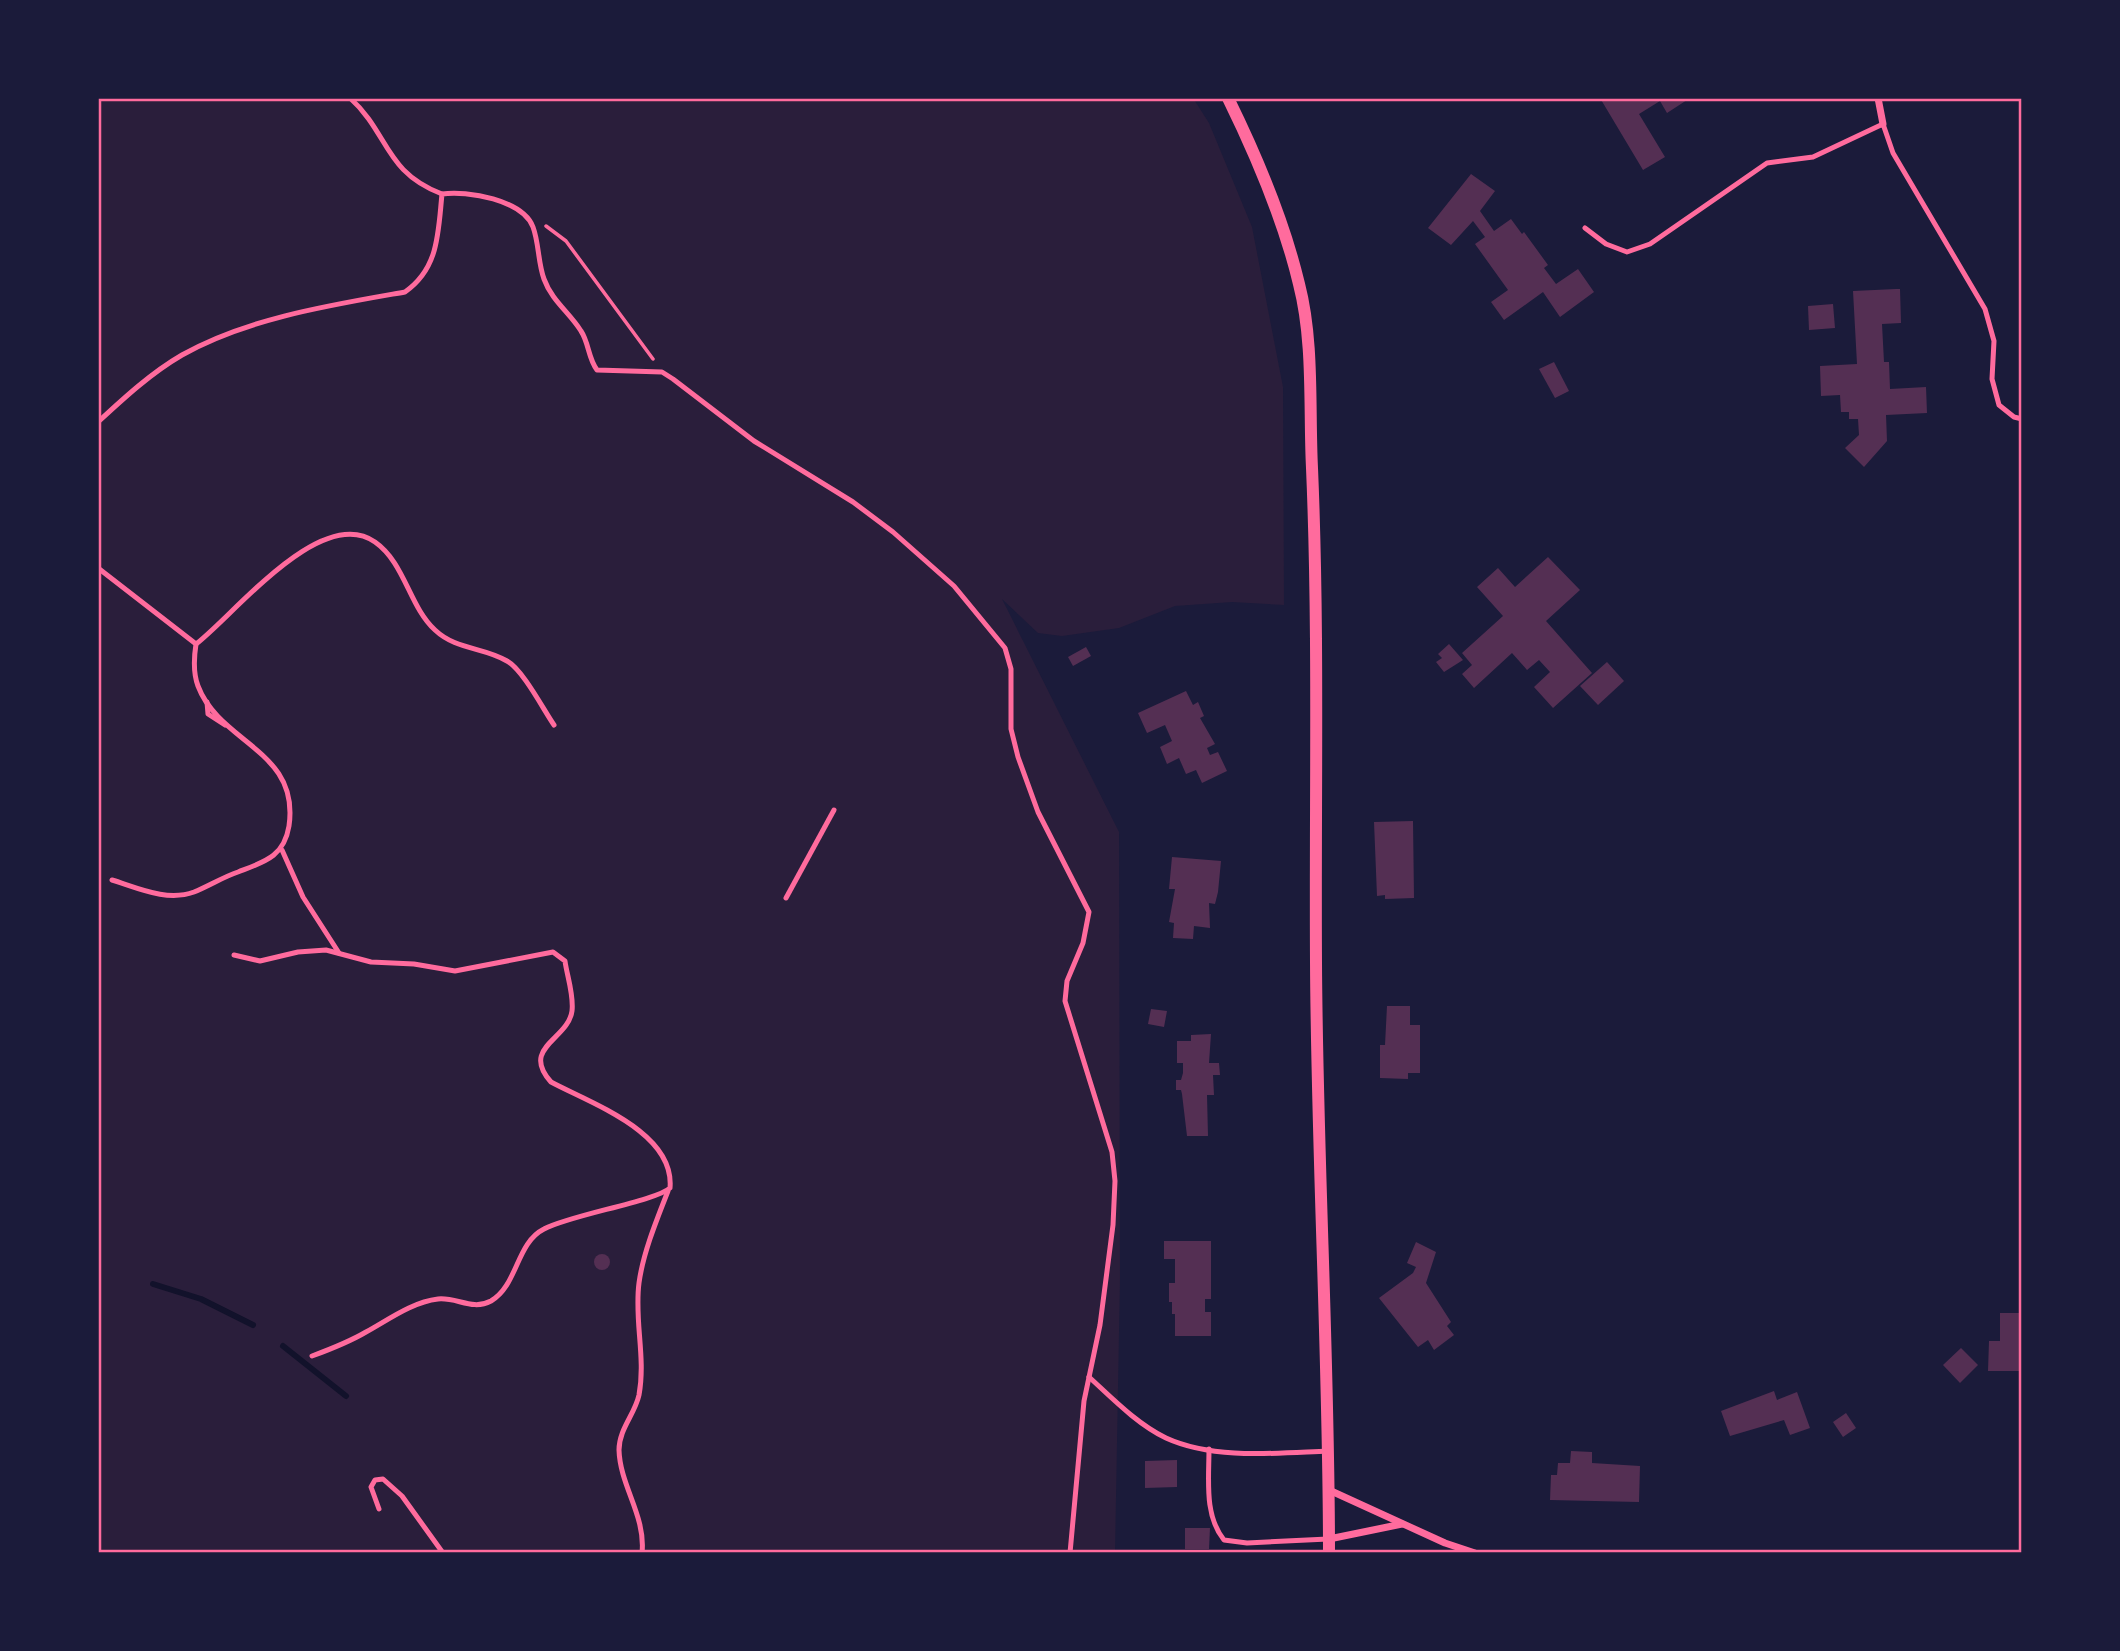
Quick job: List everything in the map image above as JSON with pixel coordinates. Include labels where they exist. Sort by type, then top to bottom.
[{"type":"street","points":[[1228,98],[1247,138],[1283,233],[1300,286],[1306,338],[1318,608],[1314,745],[1317,1111],[1329,1546],[1403,1524]]},
{"type":"street","points":[[1878,98],[1883,124]]},
{"type":"street","points":[[1329,1490],[1475,1553]]},
{"type":"lane","points":[[350,98],[401,169],[419,185],[442,194],[457,192],[481,195],[524,214],[533,226],[544,281],[555,303],[583,334],[597,370],[662,372],[754,441],[853,502],[893,532],[954,586],[1005,649],[1011,669],[1011,729],[1018,757],[1038,813],[1089,912],[1083,943],[1067,981],[1066,1001],[1112,1152],[1115,1181],[1113,1225],[1089,1377],[1070,1553]]},
{"type":"lane","points":[[1585,228],[1606,243],[1627,252],[1650,244],[1767,163],[1813,157],[1883,124],[1893,153],[1985,309],[1994,341],[1992,379],[1999,405],[2014,417],[2022,419]]},
{"type":"lane","points":[[98,422],[181,355],[218,338],[270,320],[405,292],[422,279],[434,253],[442,194]]},
{"type":"lane","points":[[340,953],[303,897],[282,850],[291,816],[291,802],[283,778],[272,763],[231,727],[206,699],[198,686],[194,663],[196,644],[216,629],[298,553],[338,536],[364,538],[374,542],[398,570],[428,623],[459,646],[507,660],[554,725]]},
{"type":"lane","points":[[98,568],[196,644]]},
{"type":"lane","points":[[786,898],[834,810]]},
{"type":"lane","points":[[112,880],[154,893],[185,895],[268,860],[282,850]]},
{"type":"lane","points":[[234,955],[260,961],[309,951],[340,953],[371,962],[414,964],[455,971],[554,953],[561,955],[572,1011],[565,1027],[546,1045],[541,1059],[542,1072],[551,1082],[617,1116],[648,1138],[666,1161],[670,1188],[639,1284],[643,1365],[638,1398],[624,1426],[619,1447],[622,1473],[642,1526],[642,1553]]},
{"type":"lane","points":[[312,1356],[354,1338],[409,1308],[438,1299],[472,1305],[492,1300],[510,1281],[532,1238],[542,1230],[620,1204],[663,1194],[670,1188]]},
{"type":"lane","points":[[1089,1377],[1128,1413],[1166,1438],[1209,1449],[1260,1453],[1328,1451]]},
{"type":"lane","points":[[1209,1449],[1208,1492],[1214,1528],[1224,1540],[1329,1546]]},
{"type":"lane","points":[[379,1509],[372,1487],[375,1480],[383,1479],[402,1496],[443,1553]]},
{"type":"path","points":[[524,214],[566,241],[662,372]]},
{"type":"shaded area","points":[[98,98],[1193,98],[1209,123],[1252,227],[1283,387],[1284,605],[1232,602],[1175,606],[1119,628],[1062,636],[1038,633],[1002,599],[1119,832],[1120,1278],[1115,1553],[98,1553]]},
{"type":"building","points":[[1600,98],[1686,98],[1687,100],[1667,113],[1660,101],[1639,114],[1665,157],[1643,170]]},
{"type":"building","points":[[1471,174],[1495,191],[1480,211],[1494,231],[1511,219],[1548,265],[1544,268],[1556,284],[1578,269],[1594,292],[1560,317],[1543,292],[1504,320],[1491,302],[1508,290],[1475,244],[1485,237],[1473,221],[1451,245],[1428,228]]},
{"type":"building","points":[[1900,289],[1901,323],[1882,324],[1884,362],[1889,362],[1890,389],[1926,387],[1927,413],[1886,415],[1887,441],[1864,467],[1845,448],[1859,435],[1858,419],[1849,419],[1849,412],[1841,412],[1840,395],[1821,396],[1820,366],[1857,364],[1853,291]]},
{"type":"building","points":[[1833,304],[1835,328],[1809,330],[1808,306]]},
{"type":"building","points":[[1554,362],[1569,391],[1555,398],[1539,369]]},
{"type":"building","points":[[1548,557],[1580,590],[1546,621],[1592,673],[1553,708],[1534,687],[1550,672],[1539,660],[1527,670],[1512,653],[1474,688],[1462,674],[1472,665],[1462,653],[1503,616],[1477,587],[1498,568],[1515,587]]},
{"type":"building","points":[[1449,644],[1463,660],[1444,672],[1436,662],[1442,658],[1438,654]]},
{"type":"building","points":[[1086,647],[1091,656],[1073,666],[1068,657]]},
{"type":"building","points":[[1607,662],[1624,681],[1598,705],[1580,686]]},
{"type":"building","points":[[1186,691],[1193,705],[1198,702],[1204,716],[1200,718],[1215,744],[1207,748],[1210,755],[1218,752],[1227,771],[1202,783],[1196,770],[1186,774],[1179,758],[1167,764],[1160,747],[1172,741],[1165,725],[1147,733],[1138,713]]},
{"type":"building","points":[[1413,821],[1414,898],[1385,899],[1385,895],[1377,896],[1374,822]]},
{"type":"building","points":[[1172,857],[1221,861],[1215,904],[1209,903],[1210,928],[1194,926],[1193,939],[1173,938],[1174,923],[1169,922],[1175,889],[1169,889]]},
{"type":"building","points":[[1387,1006],[1410,1006],[1410,1025],[1420,1025],[1420,1073],[1408,1073],[1408,1079],[1380,1078],[1380,1045],[1385,1045]]},
{"type":"building","points":[[1151,1009],[1167,1011],[1164,1027],[1148,1024]]},
{"type":"building","points":[[1211,1034],[1209,1063],[1219,1063],[1220,1075],[1213,1075],[1214,1095],[1207,1095],[1208,1136],[1187,1136],[1182,1094],[1181,1090],[1176,1090],[1176,1080],[1181,1080],[1183,1073],[1183,1063],[1177,1063],[1177,1041],[1191,1041],[1191,1035]]},
{"type":"building","points":[[1164,1241],[1211,1241],[1211,1299],[1205,1299],[1205,1312],[1211,1312],[1211,1336],[1175,1336],[1175,1314],[1172,1314],[1172,1302],[1169,1302],[1169,1283],[1175,1283],[1175,1259],[1164,1259]]},
{"type":"building","points":[[1416,1242],[1436,1252],[1426,1283],[1451,1322],[1447,1326],[1454,1335],[1434,1350],[1428,1340],[1418,1347],[1379,1298],[1413,1273],[1416,1267],[1407,1263]]},
{"type":"building","points":[[602,1254],[610,1262],[602,1270],[594,1262]]},
{"type":"building","points":[[2000,1313],[2022,1313],[2022,1371],[1988,1371],[1989,1341],[2000,1341]]},
{"type":"building","points":[[1961,1348],[1978,1365],[1960,1383],[1943,1365]]},
{"type":"building","points":[[1774,1391],[1777,1400],[1797,1392],[1810,1428],[1790,1435],[1784,1420],[1730,1436],[1721,1411]]},
{"type":"building","points":[[1846,1413],[1856,1428],[1843,1437],[1833,1422]]},
{"type":"building","points":[[1571,1451],[1592,1452],[1592,1463],[1640,1466],[1639,1502],[1550,1500],[1551,1475],[1557,1475],[1558,1463],[1570,1463]]},
{"type":"building","points":[[1177,1460],[1177,1487],[1145,1488],[1145,1461]]},
{"type":"building","points":[[1185,1528],[1210,1528],[1209,1549],[1185,1549]]},
{"type":"waterway","points":[[153,1284],[201,1299],[253,1325]]},
{"type":"waterway","points":[[283,1346],[346,1396]]}]
